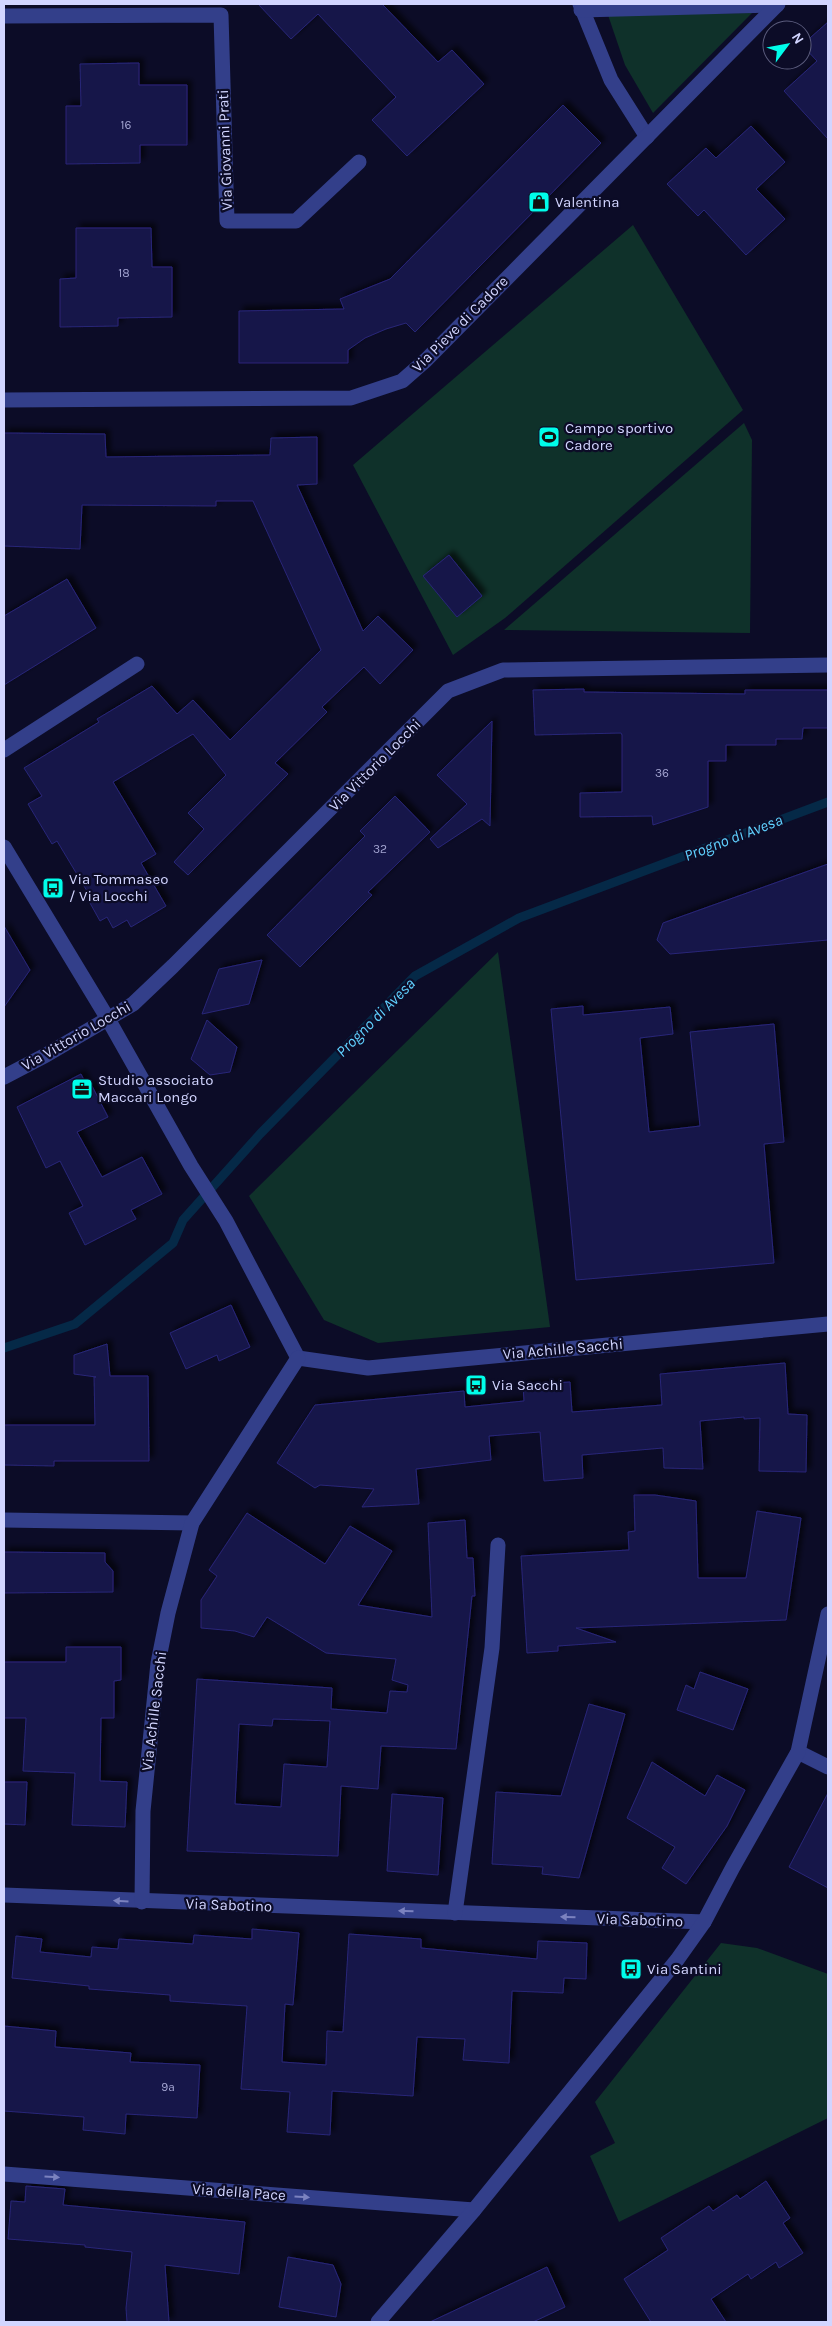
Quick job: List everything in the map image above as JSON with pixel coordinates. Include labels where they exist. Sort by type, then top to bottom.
[{"type":"street","points":[[647,137],[611,80],[580,7],[778,4]]},
{"type":"street","name":"Via Pieve di Cadore","points":[[4,400],[351,398],[402,381],[426,360],[778,4]]},
{"type":"street","name":"Via Giovanni Prati","points":[[4,16],[221,9],[227,221],[296,221],[359,162]]},
{"type":"street","points":[[4,750],[137,664]]},
{"type":"street","name":"Via Vittorio Locchi","points":[[4,1077],[133,1004],[174,966],[448,691],[503,670],[828,665]]},
{"type":"street","points":[[4,847],[108,1019],[191,1166],[226,1221],[298,1358]]},
{"type":"street","name":"Via Achille Sacchi","points":[[142,1902],[143,1811],[158,1662],[168,1612],[192,1523],[298,1358],[368,1368],[828,1324]]},
{"type":"street","points":[[4,1520],[192,1523]]},
{"type":"street","points":[[455,1913],[492,1648],[498,1545]]},
{"type":"street","points":[[378,2322],[474,2210],[677,1960],[704,1922],[798,1752],[828,1614]]},
{"type":"street","points":[[798,1752],[828,1767]]},
{"type":"street","name":"Via Sabotino","points":[[4,1895],[142,1902],[704,1922]]},
{"type":"street","name":"Via della Pace","points":[[4,2174],[474,2210]]},
{"type":"green space","points":[[752,13],[653,113],[625,65],[608,15]]},
{"type":"green space","name":"Campo sportivo Cadore","points":[[633,225],[743,410],[505,618],[453,655],[353,465]]},
{"type":"green space","points":[[744,423],[752,440],[750,633],[504,630]]},
{"type":"green space","points":[[498,952],[550,1327],[378,1343],[324,1320],[249,1196]]},
{"type":"green space","points":[[721,1943],[757,1948],[828,1974],[828,2118],[619,2222],[590,2156],[615,2143],[595,2102]]},
{"type":"building","points":[[258,4],[382,4],[438,62],[452,50],[484,84],[407,156],[372,120],[396,97],[318,14],[291,39]]},
{"type":"building","points":[[828,22],[828,139],[784,91],[807,70],[812,70],[812,66],[817,61],[812,56],[812,36]]},
{"type":"building","points":[[139,63],[139,85],[187,85],[187,145],[140,145],[140,163],[66,164],[66,106],[81,106],[80,64]]},
{"type":"building","points":[[563,105],[601,143],[415,332],[406,323],[365,338],[348,350],[348,363],[239,363],[239,311],[344,309],[340,299],[390,279]]},
{"type":"building","points":[[751,126],[785,162],[756,189],[785,219],[746,255],[704,210],[698,216],[667,184],[706,148],[716,158]]},
{"type":"building","points":[[76,228],[151,228],[152,267],[172,267],[172,317],[118,318],[118,326],[60,327],[60,279],[76,278]]},
{"type":"building","points":[[4,433],[105,434],[106,457],[270,455],[271,438],[317,437],[317,484],[297,485],[363,631],[378,616],[413,650],[380,684],[364,667],[322,707],[327,712],[275,763],[288,774],[188,875],[174,862],[204,829],[188,813],[226,775],[193,734],[113,782],[156,854],[141,863],[166,906],[131,927],[127,920],[113,928],[107,917],[100,921],[90,903],[93,901],[57,841],[52,844],[28,804],[42,796],[24,768],[99,722],[97,719],[152,686],[177,714],[193,700],[230,740],[321,650],[253,501],[216,501],[216,506],[82,505],[80,549],[4,546]]},
{"type":"building","points":[[449,555],[482,596],[457,617],[423,576]]},
{"type":"building","points":[[67,579],[96,628],[4,685],[4,616]]},
{"type":"building","points":[[584,689],[584,692],[745,694],[745,690],[828,690],[828,728],[803,728],[802,739],[776,739],[776,745],[726,745],[726,761],[708,761],[708,807],[653,825],[652,816],[580,817],[580,793],[622,792],[622,735],[621,733],[535,735],[533,690]]},
{"type":"building","points":[[492,721],[490,826],[482,819],[438,848],[430,839],[467,804],[437,775]]},
{"type":"building","points":[[395,796],[430,832],[368,892],[372,895],[300,967],[267,935],[365,836],[360,831]]},
{"type":"building","points":[[828,864],[828,940],[670,954],[657,940],[663,923]]},
{"type":"building","points":[[4,926],[30,970],[4,1007]]},
{"type":"building","points":[[262,960],[249,1004],[202,1014],[219,969]]},
{"type":"building","points":[[583,1006],[583,1015],[670,1007],[673,1034],[640,1038],[649,1132],[700,1126],[690,1032],[774,1024],[784,1142],[764,1144],[774,1263],[576,1280],[551,1009]]},
{"type":"building","points":[[207,1020],[237,1047],[230,1072],[210,1075],[191,1059]]},
{"type":"building","points":[[81,1074],[88,1088],[92,1086],[108,1117],[77,1132],[102,1177],[142,1157],[162,1194],[131,1210],[136,1219],[85,1245],[69,1213],[83,1206],[60,1161],[46,1168],[17,1107]]},
{"type":"building","points":[[231,1305],[250,1347],[219,1361],[217,1355],[186,1369],[170,1333]]},
{"type":"building","points":[[107,1344],[110,1376],[148,1376],[149,1461],[54,1461],[54,1466],[4,1465],[4,1425],[95,1425],[94,1377],[96,1377],[74,1374],[74,1355]]},
{"type":"building","points":[[785,1363],[788,1414],[807,1415],[806,1472],[759,1471],[760,1418],[744,1419],[744,1417],[700,1421],[703,1469],[664,1468],[663,1448],[582,1455],[583,1478],[544,1481],[540,1432],[489,1436],[491,1460],[416,1469],[419,1504],[362,1507],[374,1489],[320,1485],[315,1488],[277,1463],[315,1405],[464,1391],[465,1407],[524,1401],[523,1385],[570,1382],[572,1412],[662,1405],[660,1374]]},
{"type":"building","points":[[634,1495],[655,1495],[696,1501],[698,1578],[746,1578],[757,1511],[801,1518],[786,1620],[576,1628],[616,1642],[558,1646],[558,1651],[527,1653],[521,1556],[629,1550],[628,1532],[635,1531]]},
{"type":"building","points":[[247,1513],[325,1564],[350,1526],[392,1551],[358,1605],[432,1617],[428,1523],[465,1520],[467,1558],[473,1558],[475,1596],[472,1596],[456,1749],[381,1746],[378,1789],[341,1786],[338,1856],[187,1851],[197,1679],[332,1688],[331,1709],[387,1713],[390,1691],[407,1692],[408,1685],[392,1680],[396,1659],[326,1653],[267,1617],[254,1637],[235,1631],[201,1628],[201,1600],[217,1576],[209,1570]],"holes":[[[273,1719],[330,1721],[327,1767],[284,1764],[281,1807],[235,1804],[239,1724],[272,1726]]]},
{"type":"building","points":[[4,1552],[105,1553],[105,1562],[113,1571],[113,1592],[4,1593]]},
{"type":"building","points":[[66,1647],[121,1647],[121,1680],[114,1681],[114,1718],[101,1718],[100,1781],[127,1782],[125,1827],[72,1825],[75,1773],[23,1771],[26,1718],[4,1718],[4,1662],[66,1662]]},
{"type":"building","points":[[700,1672],[748,1689],[733,1730],[677,1710],[686,1685],[694,1689]]},
{"type":"building","points":[[589,1704],[625,1714],[579,1878],[542,1874],[543,1867],[492,1864],[496,1792],[561,1796]]},
{"type":"building","points":[[652,1762],[705,1796],[717,1775],[745,1790],[727,1826],[686,1884],[662,1868],[675,1847],[627,1818]]},
{"type":"building","points":[[4,1782],[27,1782],[25,1825],[4,1824]]},
{"type":"building","points":[[828,1793],[828,1888],[789,1867]]},
{"type":"building","points":[[392,1794],[443,1798],[438,1875],[387,1871]]},
{"type":"building","points":[[252,1929],[299,1933],[293,2005],[285,2004],[282,2062],[326,2065],[327,2031],[343,2032],[349,1934],[421,1939],[421,1948],[537,1959],[538,1941],[587,1943],[586,1979],[564,1978],[563,1993],[512,1991],[509,2063],[463,2060],[465,2039],[417,2037],[413,2096],[332,2091],[330,2135],[287,2132],[290,2092],[241,2089],[247,2006],[170,2001],[170,1995],[89,1989],[89,1986],[12,1978],[16,1936],[42,1939],[40,1952],[91,1957],[92,1947],[118,1949],[119,1939],[193,1944],[194,1935],[252,1939]]},
{"type":"building","points":[[4,2026],[56,2031],[55,2047],[131,2053],[130,2062],[200,2065],[197,2118],[126,2114],[125,2134],[83,2130],[84,2117],[4,2111]]},
{"type":"building","points":[[766,2181],[790,2218],[783,2223],[803,2253],[779,2268],[776,2262],[751,2279],[748,2274],[711,2299],[726,2322],[651,2322],[624,2279],[668,2250],[661,2238],[709,2206],[713,2211],[737,2195],[740,2199]]},
{"type":"building","points":[[26,2186],[65,2189],[63,2205],[245,2222],[239,2274],[165,2265],[169,2322],[127,2322],[126,2308],[132,2252],[85,2247],[85,2245],[8,2239],[11,2201],[25,2202]]},
{"type":"building","points":[[288,2257],[333,2265],[341,2284],[336,2317],[279,2307]]},
{"type":"building","points":[[547,2267],[565,2307],[533,2322],[430,2322]]},
{"type":"waterway","name":"Progno di Avesa","points":[[4,1348],[75,1324],[173,1243],[183,1220],[260,1134],[415,976],[519,918],[828,802]]},
{"type":"place","name":"Valentina","points":[[539,202]]},
{"type":"place","name":"Campo sportivo Cadore","points":[[549,437]]},
{"type":"place","name":"Via Tommaseo / Via Locchi","points":[[53,888]]},
{"type":"place","name":"Studio associato Maccari Longo","points":[[82,1089]]},
{"type":"place","name":"Via Sacchi","points":[[476,1385]]},
{"type":"place","name":"Via Santini","points":[[631,1969]]}]
